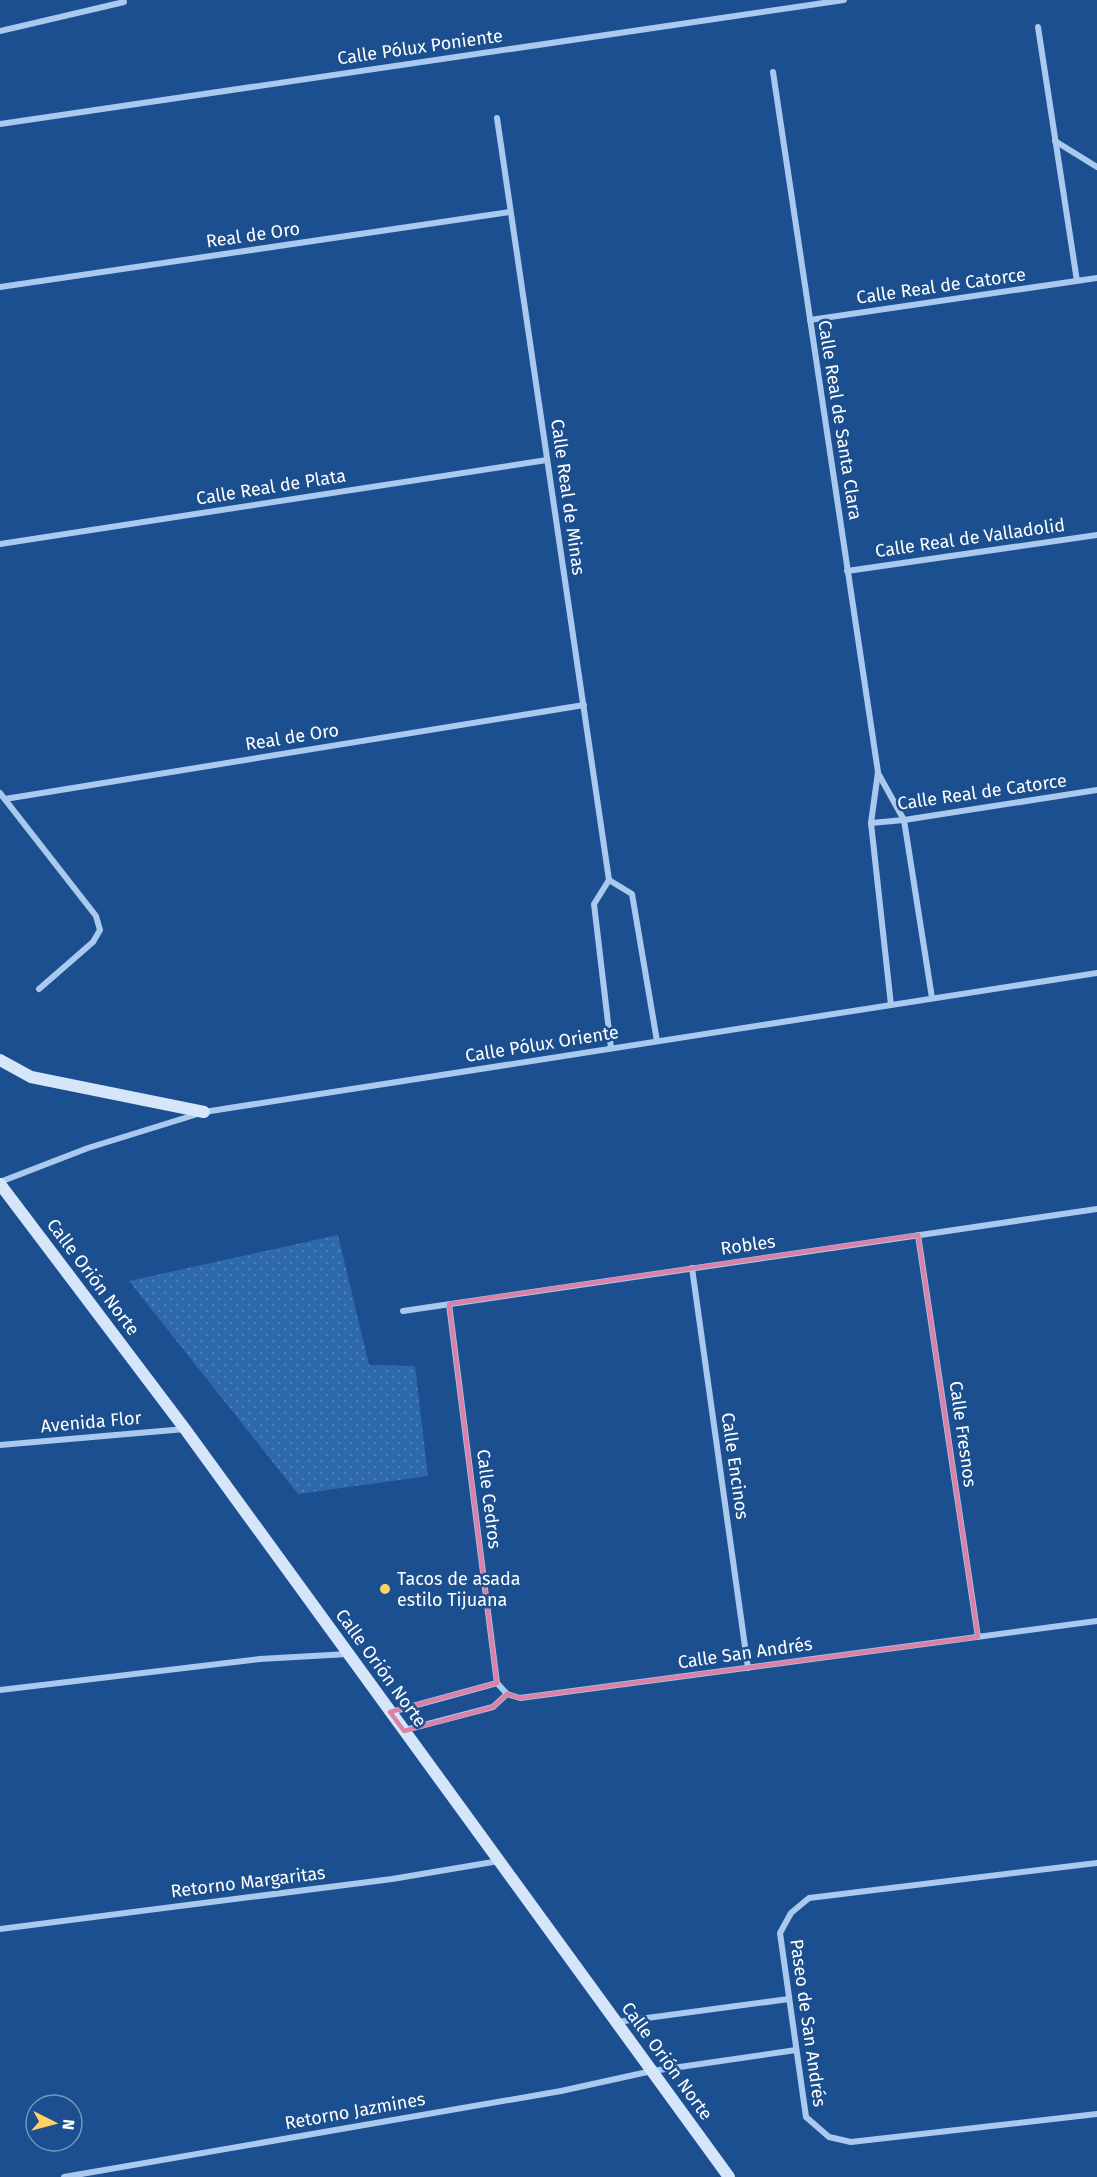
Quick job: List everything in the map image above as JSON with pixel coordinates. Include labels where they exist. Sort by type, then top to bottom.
[{"type":"street","name":"Calle Pólux Poniente","points":[[0,124],[844,0]]},
{"type":"street","points":[[0,31],[124,2]]},
{"type":"street","points":[[1038,27],[1077,281]]},
{"type":"street","name":"Calle Real de Santa Clara","points":[[773,72],[878,772],[871,823],[891,1005]]},
{"type":"street","name":"Calle Real de Minas","points":[[497,118],[609,880]]},
{"type":"street","points":[[1055,141],[1097,167]]},
{"type":"street","name":"Real de Oro","points":[[0,287],[510,212]]},
{"type":"street","name":"Calle Real de Catorce","points":[[810,320],[1097,278]]},
{"type":"street","name":"Calle Real de Plata","points":[[0,544],[547,460]]},
{"type":"street","name":"Calle Real de Valladolid","points":[[847,571],[1097,535]]},
{"type":"street","name":"Real de Oro","points":[[39,989],[93,942],[100,930],[96,916],[2,796],[584,705]]},
{"type":"street","name":"Calle Real de Santa Clara","points":[[878,772],[903,820],[932,998]]},
{"type":"street","name":"Calle Real de Catorce","points":[[871,823],[1097,790]]},
{"type":"street","points":[[611,1048],[594,904],[609,880],[632,894],[657,1041]]},
{"type":"street","name":"Calle Pólux Oriente","points":[[0,1183],[88,1148],[204,1112],[1097,973]]},
{"type":"street","points":[[0,1060],[31,1077],[204,1112]]},
{"type":"street","name":"Calle Orión Norte","points":[[0,1183],[185,1429],[729,2177]]},
{"type":"street","name":"Robles","points":[[403,1311],[1097,1209]]},
{"type":"street","name":"Calle Fresnos","points":[[918,1235],[978,1637]]},
{"type":"street","name":"Calle Encinos","points":[[692,1268],[748,1668]]},
{"type":"street","name":"Calle Cedros","points":[[449,1304],[497,1683]]},
{"type":"street","name":"Avenida Flor","points":[[0,1445],[185,1429]]},
{"type":"street","name":"Calle San Andrés","points":[[507,1694],[520,1698],[1097,1621]]},
{"type":"street","points":[[0,1690],[260,1659],[349,1654]]},
{"type":"street","points":[[390,1712],[497,1683],[507,1694],[493,1707],[404,1731]]},
{"type":"street","name":"Retorno Margaritas","points":[[0,1929],[380,1880],[499,1861]]},
{"type":"street","name":"Paseo de San Andrés","points":[[1097,1863],[808,1898],[790,1913],[780,1933],[806,2117],[829,2138],[851,2142],[1097,2114]]},
{"type":"street","points":[[616,2022],[789,2000]]},
{"type":"street","name":"Retorno Jazmines","points":[[64,2177],[561,2091],[652,2071],[796,2050]]},
{"type":"highlighted area","points":[[918,1235],[978,1637],[520,1698],[507,1694],[493,1707],[404,1731],[390,1712],[497,1683],[449,1304]]},
{"type":"shaded area","points":[[338,1235],[369,1365],[415,1366],[428,1476],[298,1494],[129,1281]]},
{"type":"place","name":"Tacos de asada estilo Tijuana","points":[[385,1589]]}]
